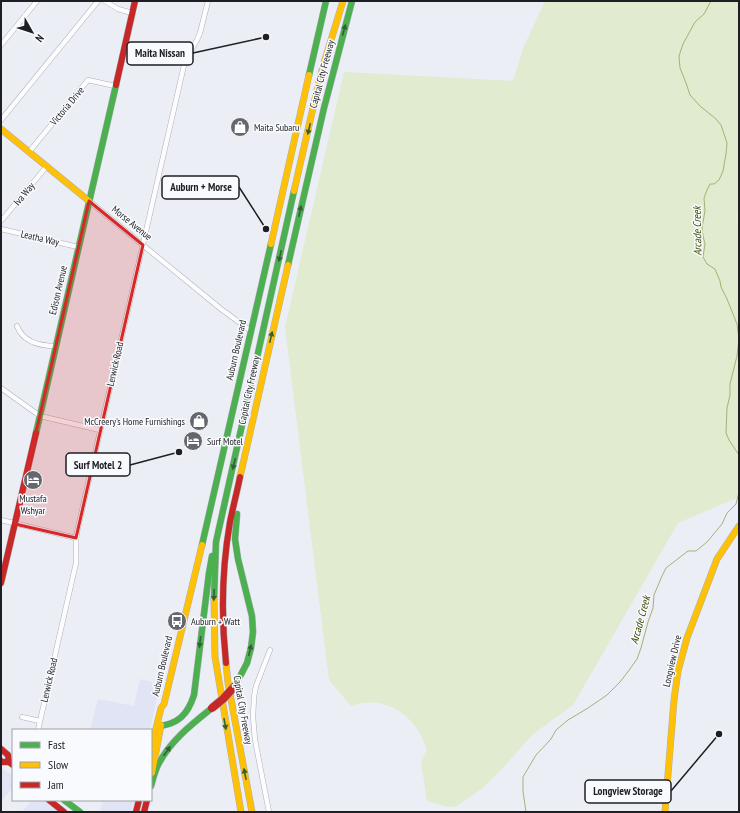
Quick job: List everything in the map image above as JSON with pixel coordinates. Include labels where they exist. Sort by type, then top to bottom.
[{"type":"main road","name":"Edison Avenue","points":[[1,583],[135,1]]},
{"type":"main road","name":"Auburn Boulevard","points":[[152,746],[164,710],[164,704],[326,1]]},
{"type":"main road","points":[[324,63],[338,1]]},
{"type":"main road","name":"Capital City Freeway","points":[[241,812],[215,657],[214,612],[216,542],[324,63],[343,1]]},
{"type":"main road","name":"Capital City Freeway","points":[[252,812],[228,683],[224,643],[223,602],[225,562],[230,522],[264,367],[324,108],[352,1]]},
{"type":"main road","name":"Morse Avenue","points":[[1,129],[89,201]]},
{"type":"main road","points":[[152,783],[158,765],[170,746],[184,730],[223,699],[235,686],[247,663],[253,632],[252,616],[234,539],[244,458]]},
{"type":"main road","name":"Longview Drive","points":[[665,812],[674,700],[678,671],[692,625],[717,559],[739,526]]},
{"type":"main road","points":[[159,726],[177,721],[185,714],[191,705],[194,695],[210,561],[216,542]]},
{"type":"main road","name":"Auburn Boulevard","points":[[152,773],[159,726]]},
{"type":"main road","points":[[1,750],[8,755],[8,762]]},
{"type":"main road","points":[[50,801],[64,812]]},
{"type":"main road","points":[[65,801],[80,812]]},
{"type":"main road","points":[[136,812],[139,801]]},
{"type":"main road","points":[[144,812],[147,801]]},
{"type":"street","points":[[1,45],[37,1]]},
{"type":"street","points":[[1,120],[98,1]]},
{"type":"street","points":[[105,1],[132,13]]},
{"type":"street","name":"Lerwick Road","points":[[38,729],[76,563],[76,538],[185,61],[197,40],[208,1]]},
{"type":"street","name":"Victoria Drive","points":[[29,152],[88,80],[116,86]]},
{"type":"street","name":"Iva Way","points":[[1,221],[47,166]]},
{"type":"street","name":"Morse Avenue","points":[[89,201],[251,331]]},
{"type":"street","name":"Leatha Way","points":[[1,229],[78,247]]},
{"type":"street","points":[[17,326],[22,336],[28,340],[44,346],[56,346]]},
{"type":"street","points":[[1,388],[40,416],[100,430]]},
{"type":"street","points":[[1,520],[76,538]]},
{"type":"street","points":[[269,812],[252,717],[256,686],[270,650]]},
{"type":"street","points":[[22,717],[40,721]]},
{"type":"highlighted area","points":[[89,201],[143,245],[76,538],[15,524]]},
{"type":"shaded area","points":[[140,679],[160,684],[150,729],[90,729],[98,699],[134,706]]},
{"type":"shaded area","points":[[1,767],[12,775],[12,788],[1,802]]},
{"type":"shaded area","points":[[31,801],[45,801],[59,812],[22,812]]},
{"type":"shaded area","points":[[103,801],[135,801],[131,812],[100,812]]},
{"type":"green space","points":[[545,1],[739,1],[739,207],[737,216],[739,234],[739,497],[678,523],[573,705],[532,735],[483,788],[455,807],[444,806],[427,801],[421,762],[427,750],[424,740],[412,722],[395,709],[386,705],[364,703],[351,706],[329,680],[285,327],[344,72],[513,81],[524,46]]},
{"type":"waterway","name":"Arcade Creek","points":[[711,1],[704,14],[695,22],[683,44],[679,56],[680,68],[690,95],[721,125],[727,143],[723,171],[719,180],[714,184],[710,184],[704,198],[705,211],[702,228],[705,244],[703,257],[707,264],[715,269],[737,324],[739,339],[737,356],[730,384],[726,433],[739,455]]},
{"type":"waterway","name":"Arcade Creek","points":[[526,812],[523,777],[536,755],[551,739],[556,730],[568,720],[607,695],[620,682],[637,659],[653,608],[654,595],[666,568],[688,551],[696,551],[707,542],[722,524],[727,513],[736,504],[739,492]]},
{"type":"traffic: fast","points":[[309,75],[326,1]]},
{"type":"traffic: fast","points":[[288,265],[324,108],[352,1]]},
{"type":"traffic: fast","points":[[36,433],[116,85]]},
{"type":"traffic: fast","points":[[214,599],[216,542],[294,191]]},
{"type":"traffic: fast","points":[[202,545],[271,244]]},
{"type":"traffic: fast","points":[[235,686],[247,663],[253,632],[252,616],[238,559],[235,539],[237,514]]},
{"type":"traffic: fast","points":[[157,726],[176,721],[185,713],[192,702],[212,556]]},
{"type":"traffic: fast","points":[[152,782],[158,765],[169,748],[197,720],[212,708]]},
{"type":"traffic: fast","points":[[65,801],[80,812]]},
{"type":"traffic: slow","points":[[294,191],[318,86],[343,1]]},
{"type":"traffic: slow","points":[[271,244],[309,75]]},
{"type":"traffic: slow","points":[[1,129],[89,201]]},
{"type":"traffic: slow","points":[[240,477],[288,265]]},
{"type":"traffic: slow","points":[[665,812],[674,700],[678,671],[687,638],[717,559],[739,526]]},
{"type":"traffic: slow","points":[[152,745],[161,708],[164,704],[202,545]]},
{"type":"traffic: slow","points":[[214,599],[215,657],[241,812]]},
{"type":"traffic: slow","points":[[226,663],[228,683],[252,812]]},
{"type":"traffic: slow","points":[[152,773],[161,725]]},
{"type":"traffic: jam","points":[[116,85],[135,1]]},
{"type":"traffic: jam","points":[[1,583],[36,433]]},
{"type":"traffic: jam","points":[[226,663],[223,628],[225,557],[230,522],[240,477]]},
{"type":"traffic: jam","points":[[212,708],[235,686]]},
{"type":"traffic: jam","points":[[1,749],[8,755],[9,762]]},
{"type":"traffic: jam","points":[[1,761],[9,762],[12,764]]},
{"type":"traffic: jam","points":[[50,801],[64,812]]},
{"type":"traffic: jam","points":[[136,812],[139,801]]},
{"type":"traffic: jam","points":[[144,812],[147,801]]},
{"type":"place","name":"Maita Nissan","points":[[266,37]]},
{"type":"place","name":"Maita Subaru","points":[[240,127]]},
{"type":"place","name":"Auburn + Morse","points":[[266,229]]},
{"type":"place","name":"McCreery's Home Furnishings","points":[[199,421]]},
{"type":"place","name":"Surf Motel","points":[[193,441]]},
{"type":"place","name":"Surf Motel 2","points":[[179,452]]},
{"type":"place","name":"Mustafa Wshyar","points":[[33,480]]},
{"type":"place","name":"Auburn + Watt","points":[[177,621]]},
{"type":"place","name":"Longview Storage","points":[[719,734]]}]
